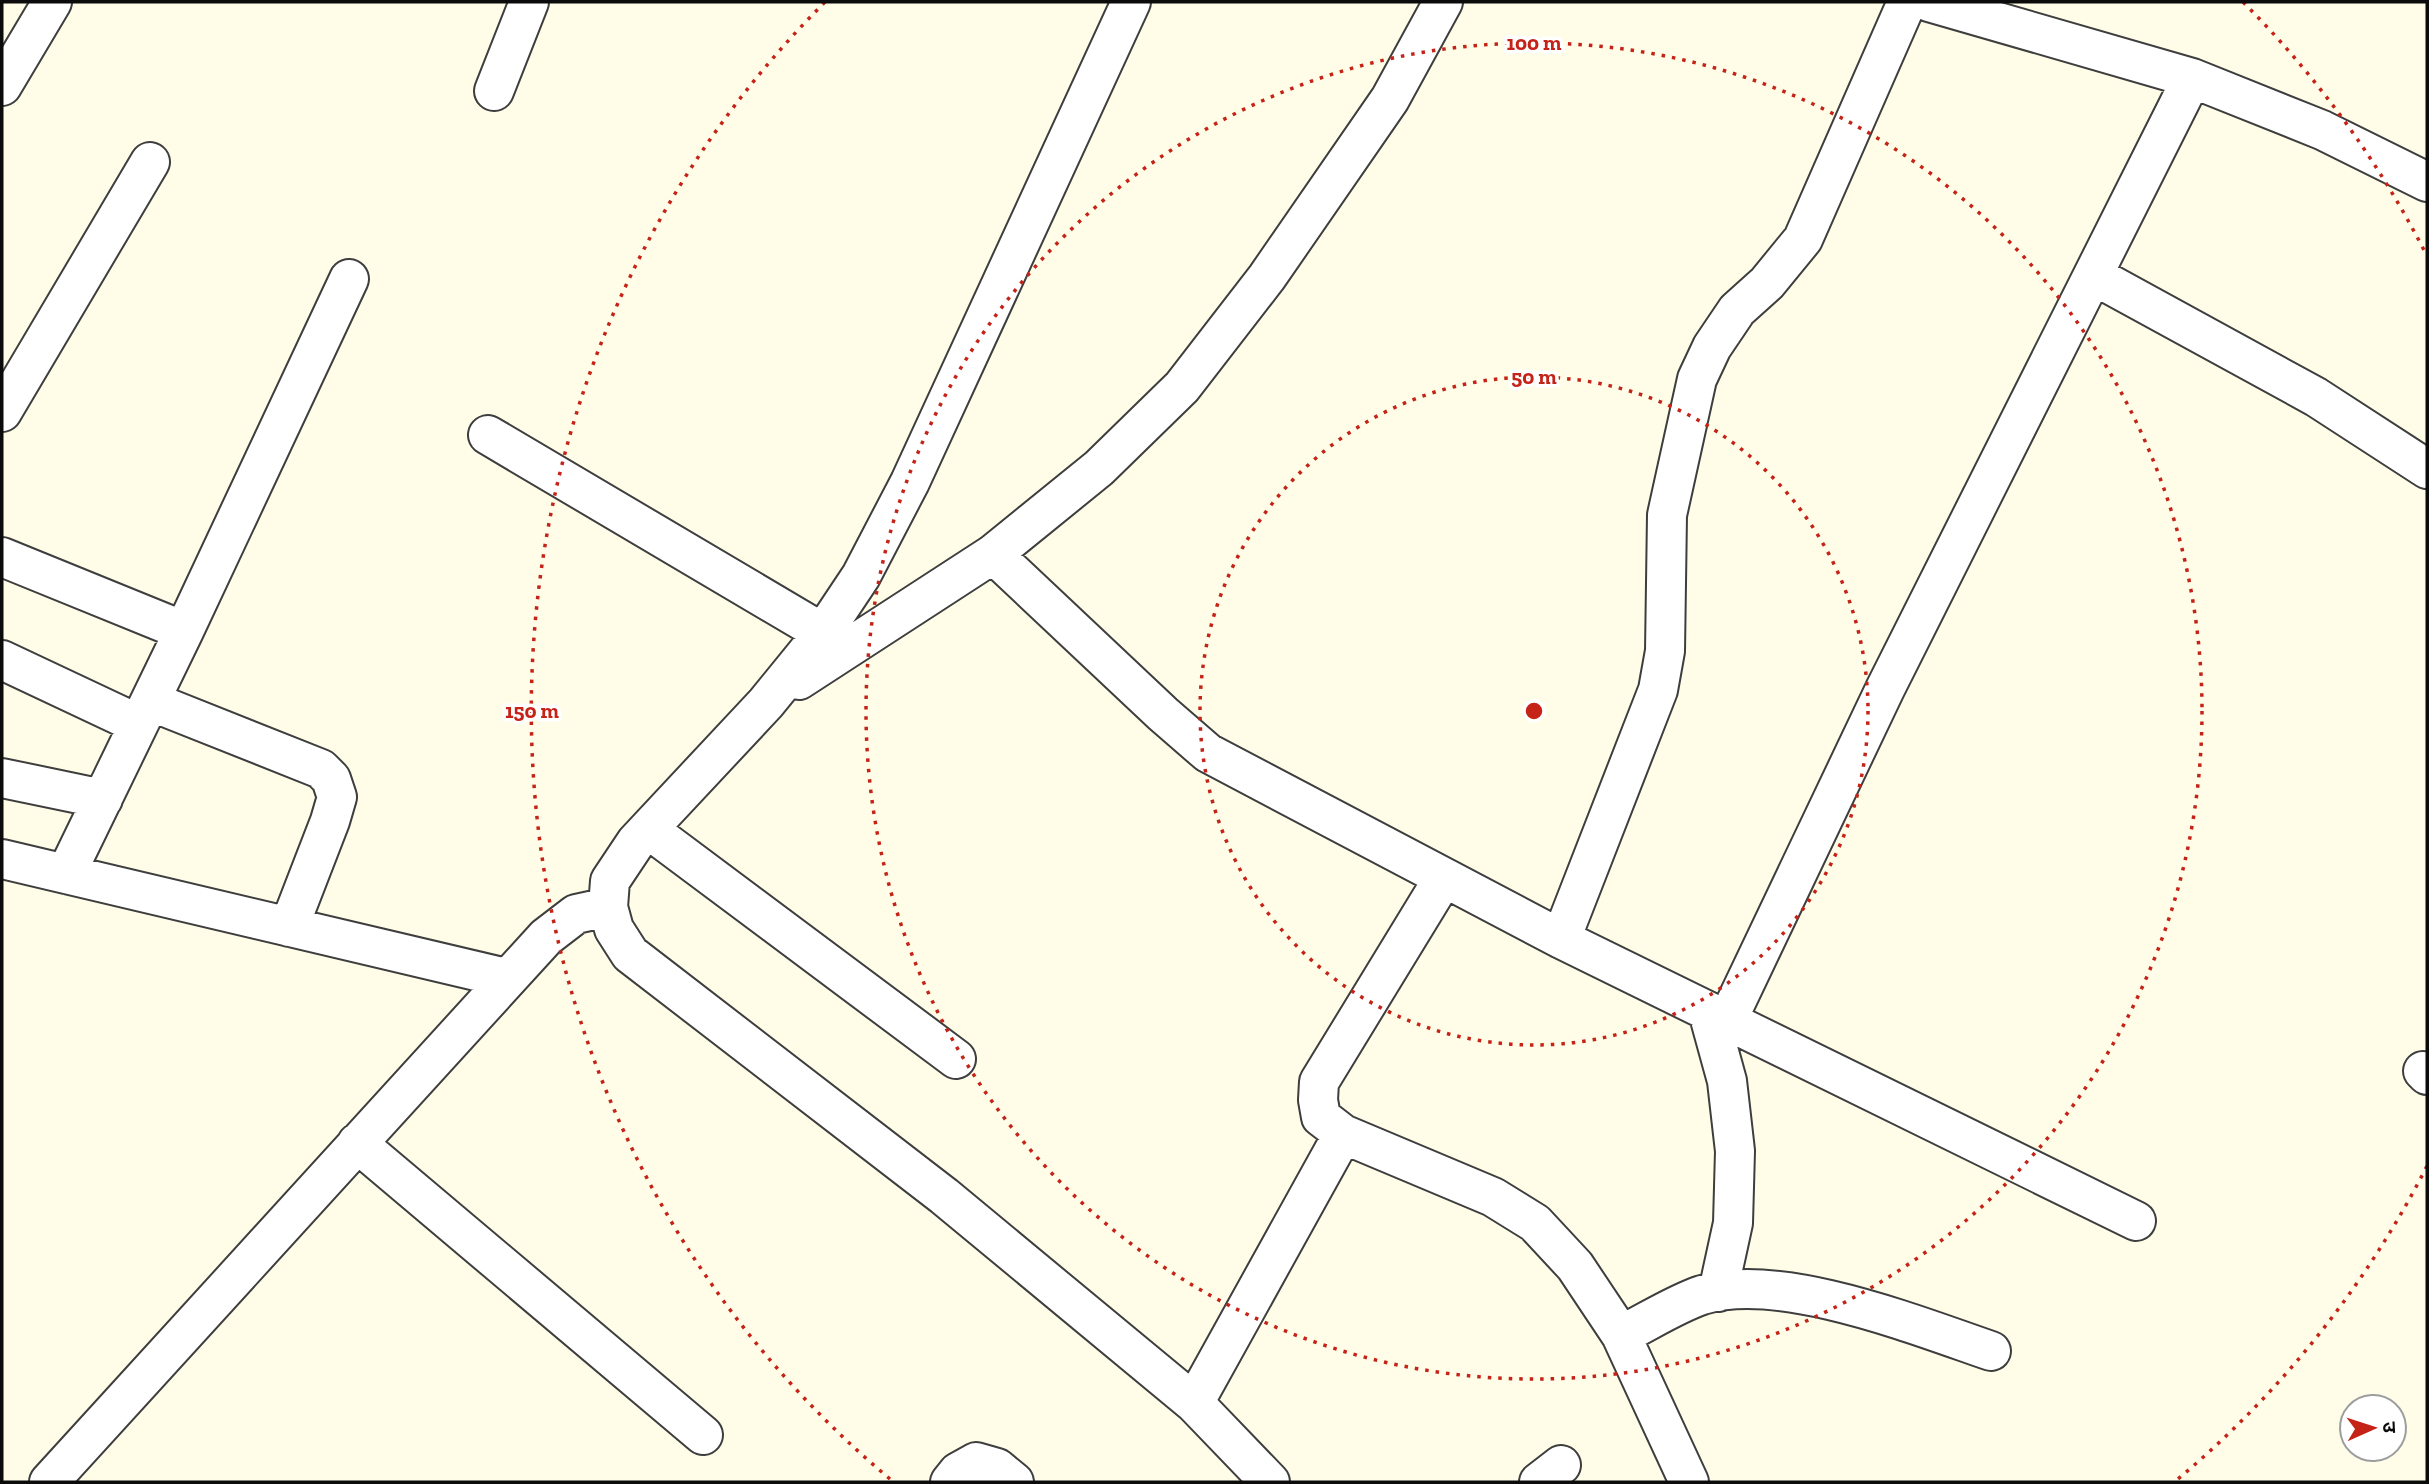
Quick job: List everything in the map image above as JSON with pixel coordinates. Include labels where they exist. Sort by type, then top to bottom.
[{"type":"street","points":[[2,86],[52,2]]},
{"type":"street","points":[[494,91],[529,2]]},
{"type":"street","points":[[50,1482],[506,978],[546,937],[592,910],[636,842],[765,703],[823,633],[861,576],[910,482],[1131,2]]},
{"type":"street","points":[[765,703],[993,554],[1099,468],[1182,387],[1267,277],[1390,99],[1443,2]]},
{"type":"street","points":[[1560,939],[1658,690],[1665,651],[1667,514],[1697,379],[1712,346],[1737,310],[1767,283],[1802,239],[1907,2]]},
{"type":"street","points":[[1929,2],[2192,78],[2322,130],[2427,182]]},
{"type":"street","points":[[1718,1292],[1732,1223],[1735,1151],[1718,1016],[2192,78]]},
{"type":"street","points":[[2,412],[150,162]]},
{"type":"street","points":[[2093,275],[2316,397],[2427,469]]},
{"type":"street","points":[[2,859],[86,832],[184,631],[349,279]]},
{"type":"street","points":[[488,435],[823,633]]},
{"type":"street","points":[[993,554],[1208,754],[1560,939],[2136,1221]]},
{"type":"street","points":[[2,557],[184,631]]},
{"type":"street","points":[[2,660],[144,713],[321,769],[331,779],[337,797],[289,927]]},
{"type":"street","points":[[2,778],[86,832],[289,927],[506,978]]},
{"type":"street","points":[[648,829],[956,1059]]},
{"type":"street","points":[[1443,879],[1319,1082],[1321,1117],[1343,1134],[1493,1197],[1535,1223],[1575,1266],[1621,1335],[1689,1482]]},
{"type":"street","points":[[592,910],[614,929],[630,954],[944,1196],[1194,1403],[1270,1482]]},
{"type":"street","points":[[1194,1403],[1343,1134]]},
{"type":"street","points":[[356,1143],[703,1435]]},
{"type":"street","points":[[1621,1335],[1701,1296],[1740,1288],[1793,1292],[1897,1319],[1990,1351]]},
{"type":"street","points":[[950,1482],[958,1472],[976,1462],[997,1468],[1014,1482]]}]
